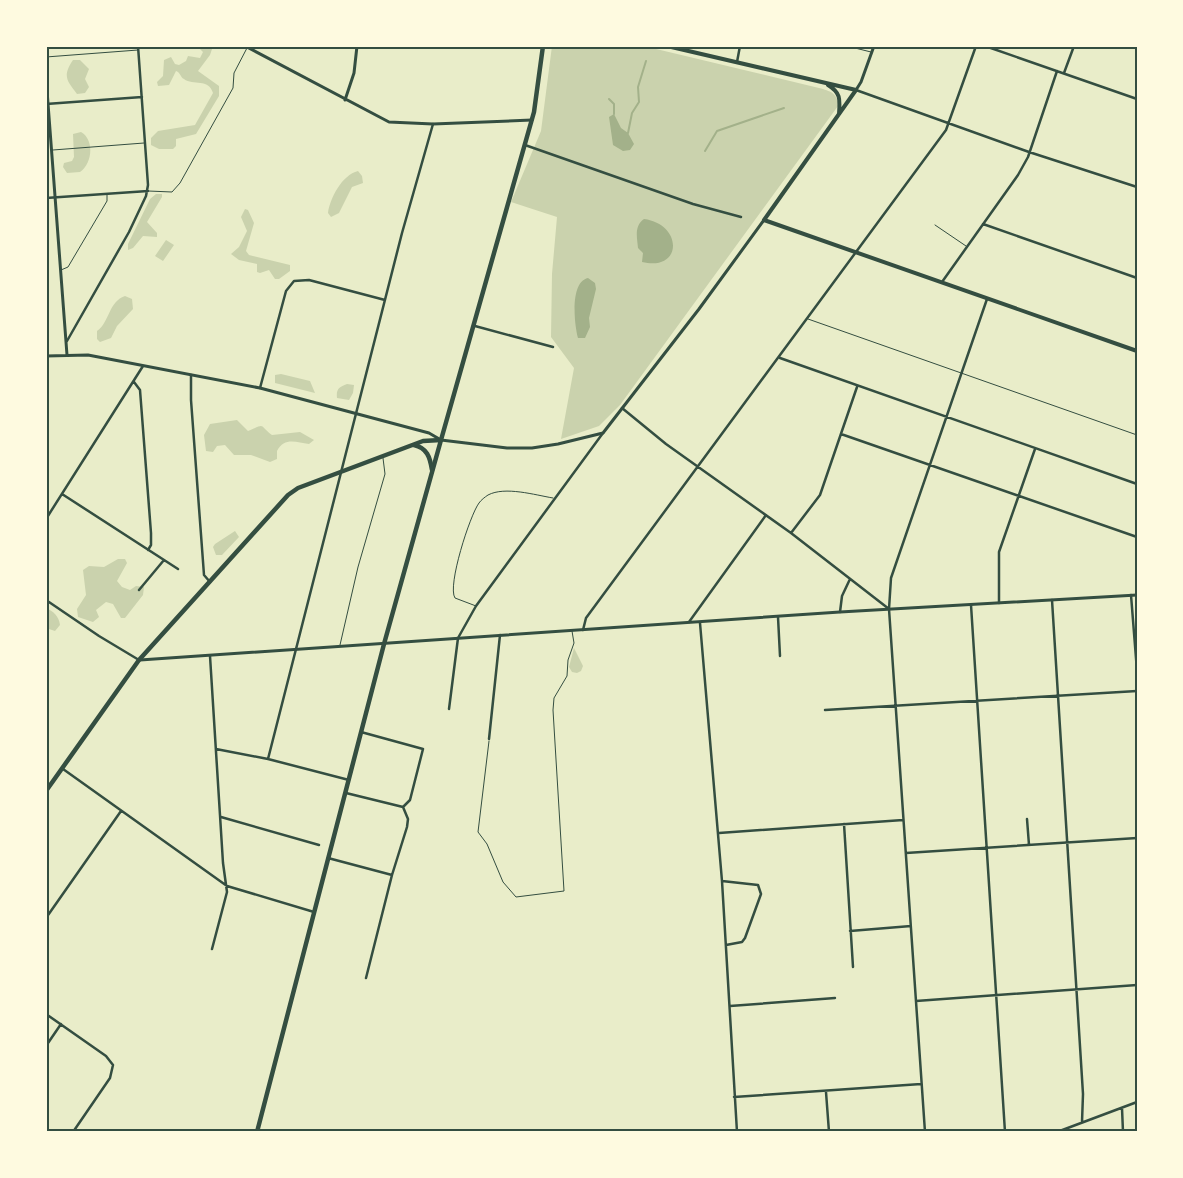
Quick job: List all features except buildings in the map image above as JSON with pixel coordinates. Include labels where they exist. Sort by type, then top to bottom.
[{"type":"main road","points":[[258,1132],[259,1122],[384,644],[532,120],[543,46]]},
{"type":"main road","points":[[667,46],[856,90],[764,220],[1137,351]]},
{"type":"main road","points":[[824,82],[838,91],[840,98],[838,115]]},
{"type":"main road","points":[[46,791],[139,660],[288,495],[298,488],[423,441],[441,440]]},
{"type":"main road","points":[[412,445],[421,447],[428,453],[432,470]]},
{"type":"street","points":[[345,100],[354,73],[357,46]]},
{"type":"street","points":[[737,62],[740,46]]},
{"type":"street","points":[[874,46],[856,90],[1029,152],[1137,187]]},
{"type":"street","points":[[583,630],[586,618],[780,358],[949,123],[976,46]]},
{"type":"street","points":[[985,46],[1137,99]]},
{"type":"street","points":[[1064,73],[1074,46]]},
{"type":"street","points":[[246,47],[389,122],[434,124],[532,120]]},
{"type":"street","points":[[67,341],[129,232],[148,190],[138,48]]},
{"type":"street","points":[[941,283],[1018,176],[1029,152],[1057,71]]},
{"type":"street","points":[[46,77],[67,354]]},
{"type":"street","points":[[47,104],[142,97]]},
{"type":"street","points":[[268,759],[294,650],[357,414],[385,300],[434,124]]},
{"type":"street","points":[[524,145],[693,204],[742,217]]},
{"type":"street","points":[[46,198],[148,190]]},
{"type":"street","points":[[449,709],[458,638],[476,606],[603,433],[764,220]]},
{"type":"street","points":[[983,224],[1137,278]]},
{"type":"street","points":[[260,388],[286,291],[294,281],[309,280],[385,300]]},
{"type":"street","points":[[924,1132],[889,609],[894,569],[987,299]]},
{"type":"street","points":[[473,325],[553,348]]},
{"type":"street","points":[[46,356],[88,355],[260,388],[411,430],[429,433],[441,440],[491,447],[532,448],[578,440],[603,433]]},
{"type":"street","points":[[780,358],[857,387],[1137,484]]},
{"type":"street","points":[[46,519],[143,366]]},
{"type":"street","points":[[191,375],[191,400],[204,575],[210,582]]},
{"type":"street","points":[[134,382],[140,390],[151,533],[151,544],[148,550]]},
{"type":"street","points":[[791,533],[820,495],[857,387]]},
{"type":"street","points":[[622,408],[666,444],[791,533],[889,609]]},
{"type":"street","points":[[842,434],[1137,537]]},
{"type":"street","points":[[999,603],[998,552],[1035,449]]},
{"type":"street","points":[[62,494],[178,569]]},
{"type":"street","points":[[688,623],[766,515]]},
{"type":"street","points":[[139,590],[164,560]]},
{"type":"street","points":[[840,612],[842,596],[850,579]]},
{"type":"street","points":[[1132,595],[1137,671]]},
{"type":"street","points":[[46,600],[99,636],[139,660],[840,612],[1137,595]]},
{"type":"street","points":[[1052,599],[1083,1094],[1082,1122]]},
{"type":"street","points":[[971,605],[1005,1132]]},
{"type":"street","points":[[778,617],[780,656]]},
{"type":"street","points":[[700,623],[719,833],[737,1132]]},
{"type":"street","points":[[489,739],[500,635]]},
{"type":"street","points":[[210,656],[223,863],[227,886],[212,949]]},
{"type":"street","points":[[825,710],[1137,691]]},
{"type":"street","points":[[361,732],[423,749],[410,800],[403,807]]},
{"type":"street","points":[[216,749],[268,759],[349,780]]},
{"type":"street","points":[[63,769],[227,886],[314,912]]},
{"type":"street","points":[[345,793],[403,807]]},
{"type":"street","points":[[366,978],[392,875],[408,827],[408,820],[403,807]]},
{"type":"street","points":[[46,918],[121,811]]},
{"type":"street","points":[[221,817],[320,845]]},
{"type":"street","points":[[1028,819],[1029,845]]},
{"type":"street","points":[[719,833],[903,820]]},
{"type":"street","points":[[844,824],[853,967]]},
{"type":"street","points":[[906,853],[1137,838]]},
{"type":"street","points":[[328,858],[392,875]]},
{"type":"street","points":[[722,880],[758,885],[761,894],[745,938],[742,942],[726,945]]},
{"type":"street","points":[[850,931],[911,926]]},
{"type":"street","points":[[916,1001],[1137,985]]},
{"type":"street","points":[[730,1006],[835,998]]},
{"type":"street","points":[[46,1014],[106,1056],[113,1065],[110,1078],[73,1132]]},
{"type":"street","points":[[46,1046],[60,1024]]},
{"type":"street","points":[[734,1097],[921,1084]]},
{"type":"street","points":[[826,1092],[829,1132]]},
{"type":"street","points":[[1057,1132],[1137,1102]]},
{"type":"street","points":[[1122,1108],[1123,1132]]},
{"type":"lane","points":[[847,46],[872,52]]},
{"type":"lane","points":[[148,190],[172,192],[180,183],[233,88],[234,72],[246,47]]},
{"type":"lane","points":[[46,57],[138,48]]},
{"type":"lane","points":[[52,150],[145,143]]},
{"type":"lane","points":[[60,270],[68,267],[107,201],[107,193]]},
{"type":"lane","points":[[935,225],[966,246]]},
{"type":"lane","points":[[808,319],[1137,434]]},
{"type":"lane","points":[[339,647],[384,475],[385,468],[382,457]]},
{"type":"lane","points":[[476,606],[455,598],[452,588],[469,528],[480,502],[494,493],[507,492],[556,499]]},
{"type":"lane","points":[[489,739],[478,832],[487,844],[503,882],[516,897],[564,891],[553,710],[554,698],[568,676],[568,660],[574,643],[572,631]]},
{"type":"shaded area","points":[[197,46],[213,46],[210,55],[198,71],[219,86],[219,96],[196,134],[176,139],[176,146],[173,149],[159,149],[151,145],[151,138],[158,131],[195,125],[213,93],[208,85],[188,81],[176,71],[169,85],[158,86],[157,82],[163,76],[164,60],[171,57],[175,64],[179,65],[186,61],[188,56],[200,58],[203,52]]},
{"type":"shaded area","points":[[552,46],[635,46],[652,48],[823,89],[835,95],[838,102],[838,106],[620,405],[599,426],[561,439],[574,368],[551,337],[552,274],[557,217],[511,202],[541,131]]},
{"type":"shaded area","points":[[73,60],[80,60],[89,69],[85,79],[89,87],[85,93],[77,94],[68,82],[67,74]]},
{"type":"shaded area","points":[[614,114],[621,128],[628,133],[634,144],[630,150],[623,151],[613,145],[609,117]]},
{"type":"shaded area","points":[[81,132],[88,140],[90,146],[87,164],[80,172],[67,173],[63,167],[64,163],[72,161],[74,157],[73,134]]},
{"type":"shaded area","points":[[358,171],[362,176],[363,183],[352,187],[339,213],[331,217],[328,213],[334,194],[347,177]]},
{"type":"shaded area","points":[[156,194],[162,194],[162,197],[147,222],[157,233],[157,237],[143,236],[133,248],[128,250],[128,244],[150,199]]},
{"type":"shaded area","points":[[245,209],[248,210],[254,223],[246,251],[249,255],[290,265],[290,271],[279,279],[275,279],[269,270],[257,272],[257,264],[239,260],[231,254],[239,247],[247,231],[241,217]]},
{"type":"shaded area","points":[[644,219],[657,223],[666,229],[671,237],[673,246],[671,254],[665,260],[655,263],[642,262],[643,253],[638,248],[637,232],[639,225]]},
{"type":"shaded area","points":[[166,240],[174,245],[163,261],[155,256]]},
{"type":"shaded area","points":[[588,278],[595,283],[596,289],[589,318],[590,327],[585,338],[578,338],[575,323],[576,295],[582,281]]},
{"type":"shaded area","points":[[125,296],[132,299],[133,309],[117,326],[111,338],[100,342],[97,339],[97,331],[104,323],[115,303]]},
{"type":"shaded area","points":[[281,374],[310,381],[315,393],[275,383],[275,375]]},
{"type":"shaded area","points":[[347,384],[354,385],[353,393],[349,400],[337,398],[339,389]]},
{"type":"shaded area","points":[[237,420],[248,431],[262,426],[272,435],[300,432],[314,440],[309,444],[287,442],[283,444],[277,451],[277,459],[270,462],[251,455],[234,455],[225,445],[217,446],[213,452],[206,451],[204,435],[210,424]]},
{"type":"shaded area","points":[[235,531],[239,537],[222,555],[216,555],[213,547],[215,544]]},
{"type":"shaded area","points":[[118,559],[125,559],[127,563],[117,581],[122,587],[130,590],[136,586],[144,587],[143,595],[125,618],[121,618],[113,604],[106,602],[96,610],[99,617],[93,622],[78,617],[77,609],[86,595],[83,570],[89,566],[104,567]]},
{"type":"shaded area","points":[[46,608],[57,616],[60,625],[55,631],[46,628]]},
{"type":"shaded area","points":[[574,648],[583,666],[581,671],[577,673],[572,672],[569,667]]},
{"type":"waterway","points":[[628,133],[632,113],[639,102],[638,87],[646,61]]},
{"type":"waterway","points":[[609,99],[614,104],[614,114]]},
{"type":"waterway","points":[[705,151],[717,131],[784,108]]}]
